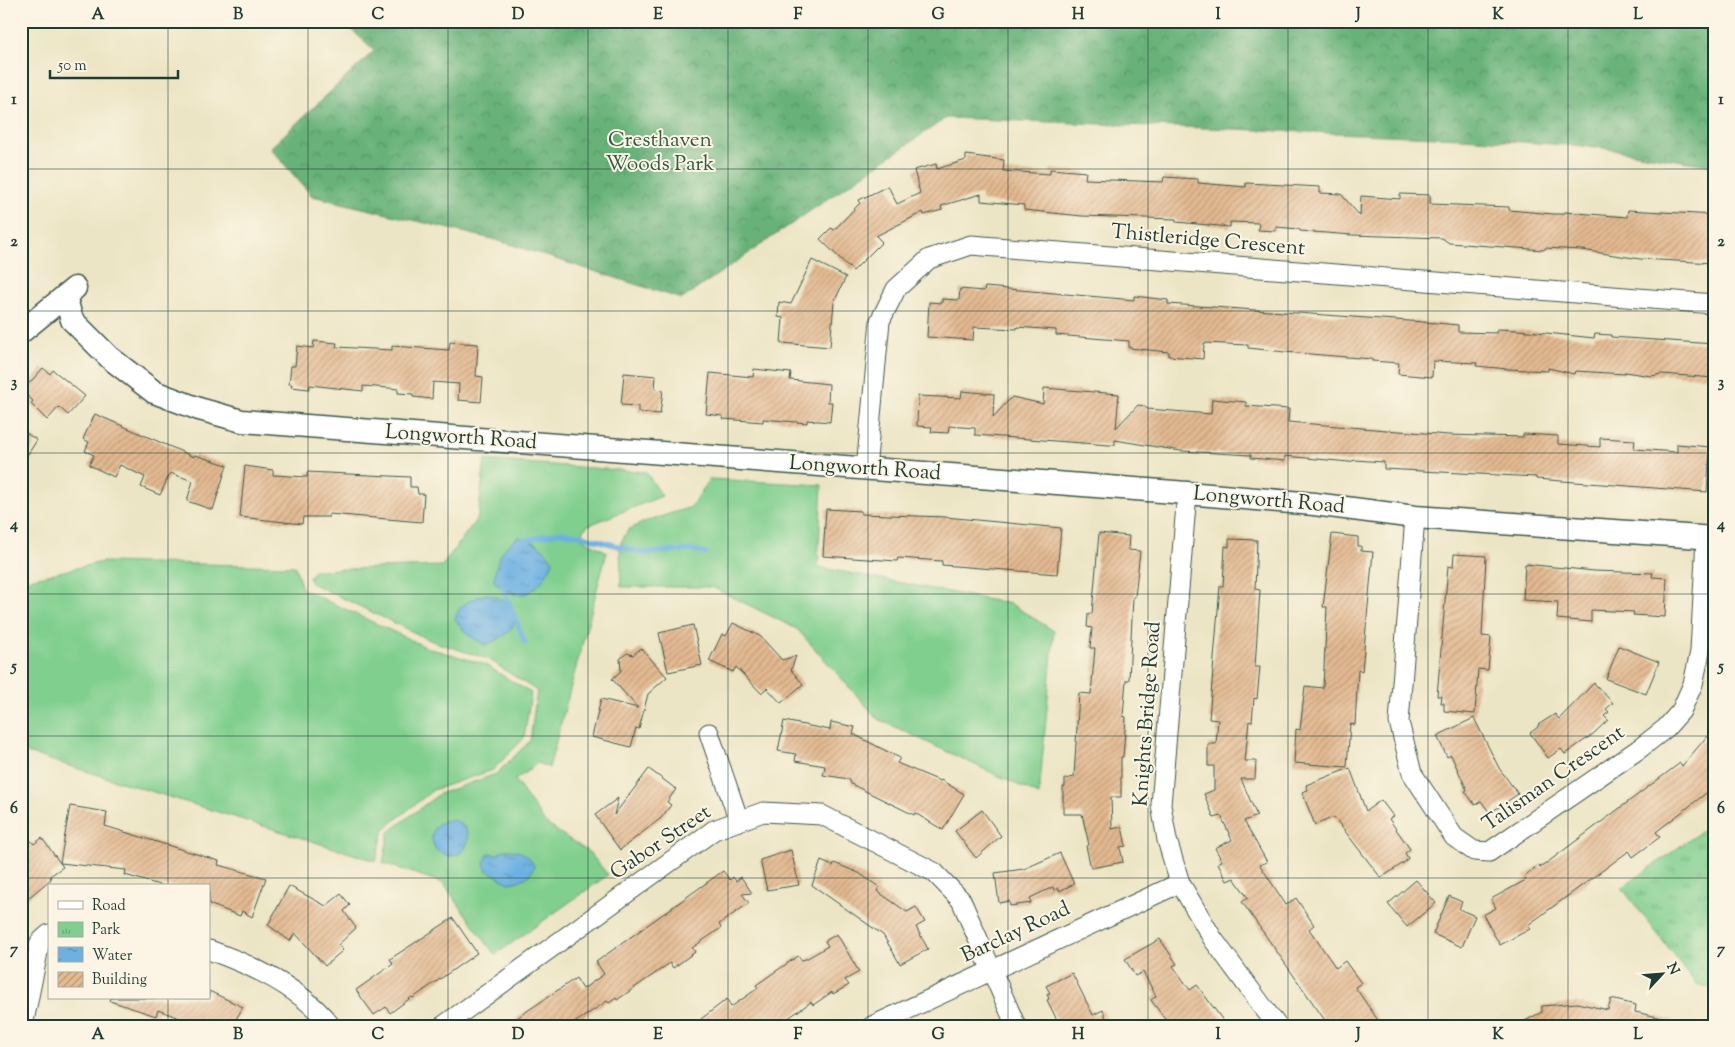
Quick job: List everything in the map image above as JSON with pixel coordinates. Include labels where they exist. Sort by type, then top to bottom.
[{"type":"street","name":"Thistleridge Crescent","points":[[866,469],[880,321],[896,289],[929,259],[971,245],[1714,304]]},
{"type":"street","name":"Longworth Road","points":[[21,332],[71,292],[72,320],[110,358],[154,392],[200,409],[242,420],[1188,493],[1314,504],[1415,516],[1710,538]]},
{"type":"street","name":"Knights Bridge Road","points":[[1188,493],[1161,805],[1167,840],[1180,883],[1214,939],[1277,1026]]},
{"type":"street","name":"Talisman Crescent","points":[[1415,516],[1399,722],[1412,773],[1454,837],[1474,851],[1489,852],[1639,748],[1666,728],[1681,711],[1694,684],[1700,652],[1710,538]]},
{"type":"street","points":[[709,733],[739,821]]},
{"type":"street","name":"Gabor Street","points":[[443,1026],[714,830],[763,812],[822,815],[934,872],[961,900],[1016,1026]]},
{"type":"street","name":"Barclay Road","points":[[872,1026],[1180,883]]},
{"type":"street","points":[[23,1026],[40,942],[48,935]]},
{"type":"street","points":[[210,950],[246,963],[287,986],[331,1026]]},
{"type":"green space","name":"Cresthaven Woods Park","points":[[343,21],[1714,21],[1714,166],[1596,147],[1461,138],[946,118],[682,299],[496,240],[312,196],[270,148],[374,51]]},
{"type":"green space","points":[[485,460],[646,472],[662,496],[589,525],[583,530],[581,538],[607,552],[549,768],[538,763],[515,780],[545,823],[590,853],[608,875],[495,955],[443,883],[383,863],[389,832],[439,794],[496,774],[530,741],[537,691],[488,659],[432,641],[311,583],[309,578],[314,570],[442,566],[478,517]]},
{"type":"green space","points":[[710,479],[822,485],[818,567],[1011,604],[1054,631],[1039,795],[878,719],[797,629],[712,587],[621,587],[620,544],[628,530],[644,522],[691,507]]},
{"type":"green space","points":[[102,562],[295,566],[302,589],[428,648],[484,664],[531,693],[524,738],[493,770],[433,790],[384,829],[376,861],[21,751],[21,581]]},
{"type":"green space","points":[[1714,822],[1714,989],[1696,984],[1622,888]]},
{"type":"water","points":[[518,537],[538,545],[553,562],[542,581],[536,587],[529,592],[521,594],[504,589],[494,581],[500,556],[507,546]]},
{"type":"water","points":[[487,594],[507,603],[512,608],[515,621],[506,634],[485,645],[467,634],[455,619],[463,605]]},
{"type":"water","points":[[450,820],[457,821],[463,825],[467,831],[467,845],[463,851],[457,855],[450,856],[443,855],[437,851],[433,845],[432,838],[433,831],[437,825],[443,821]]},
{"type":"water","points":[[504,850],[518,851],[528,858],[534,866],[527,877],[509,883],[486,870],[484,863],[489,853],[496,855]]},
{"type":"building","points":[[966,155],[1004,160],[1003,171],[1050,174],[1050,169],[1086,172],[1085,179],[1163,182],[1164,177],[1198,179],[1198,183],[1246,187],[1246,183],[1320,187],[1320,193],[1341,194],[1360,216],[1361,196],[1400,199],[1400,194],[1430,195],[1430,204],[1509,207],[1509,210],[1553,214],[1563,214],[1565,212],[1627,217],[1628,210],[1714,215],[1714,263],[1640,259],[1582,250],[1545,248],[1544,250],[1449,243],[1442,238],[1352,235],[1276,227],[1276,231],[1258,230],[1259,223],[1230,222],[1230,227],[1176,222],[1176,219],[1082,216],[1024,210],[1024,205],[981,201],[981,194],[941,206],[942,210],[924,215],[923,212],[876,236],[882,242],[853,271],[820,239],[831,228],[834,230],[860,203],[859,200],[888,186],[897,204],[920,193],[914,170],[936,164],[937,169],[966,160]]},
{"type":"building","points":[[812,260],[846,277],[834,302],[830,347],[781,343],[783,318],[778,317],[779,302],[791,304]]},
{"type":"building","points":[[985,287],[1134,300],[1134,296],[1168,300],[1168,304],[1437,323],[1458,325],[1458,332],[1496,333],[1497,329],[1594,338],[1595,334],[1611,335],[1611,337],[1714,344],[1714,378],[1662,374],[1651,376],[1625,372],[1625,374],[1575,371],[1574,374],[1548,368],[1548,371],[1508,369],[1476,366],[1477,363],[1433,361],[1432,377],[1398,374],[1399,363],[1372,361],[1372,359],[1248,348],[1248,345],[1204,343],[1203,359],[1169,356],[1169,352],[1129,348],[1129,341],[1056,335],[1056,330],[1017,327],[1017,329],[974,327],[973,340],[927,337],[929,302],[942,303],[942,299],[959,300],[960,289],[984,291]]},
{"type":"building","points":[[314,341],[337,343],[336,347],[392,350],[392,346],[449,350],[450,342],[478,344],[476,376],[483,377],[481,402],[458,400],[459,384],[433,382],[432,399],[413,397],[413,394],[398,393],[398,389],[389,388],[363,386],[363,391],[310,385],[309,389],[291,387],[292,384],[289,384],[291,366],[295,366],[297,346],[313,348]]},
{"type":"building","points":[[43,368],[50,374],[53,370],[85,396],[68,415],[59,407],[47,420],[31,404],[33,401],[22,391]]},
{"type":"building","points":[[754,369],[791,373],[790,380],[829,384],[828,402],[832,402],[830,422],[807,420],[807,423],[763,419],[763,422],[723,419],[723,416],[706,414],[710,373],[753,377]]},
{"type":"building","points":[[624,373],[656,376],[655,389],[663,390],[660,414],[638,412],[638,406],[621,405]]},
{"type":"building","points":[[1044,388],[1119,394],[1116,428],[1138,405],[1145,406],[1147,409],[1211,414],[1212,399],[1246,402],[1246,406],[1289,409],[1288,422],[1448,435],[1523,437],[1523,434],[1558,436],[1558,444],[1600,447],[1600,438],[1635,440],[1634,449],[1677,452],[1677,444],[1710,447],[1707,492],[1536,479],[1536,477],[1384,469],[1384,462],[1355,460],[1349,462],[1285,456],[1285,461],[1251,458],[1251,455],[1181,451],[1115,440],[1115,445],[1109,445],[975,435],[975,428],[949,426],[948,433],[931,432],[932,427],[917,426],[918,396],[961,398],[962,391],[994,394],[993,417],[1012,397],[1043,404]]},
{"type":"building","points":[[95,414],[194,457],[195,455],[227,465],[213,510],[187,501],[193,481],[170,473],[160,495],[141,487],[145,477],[120,465],[114,477],[89,465],[94,455],[85,451],[89,442],[83,439]]},
{"type":"building","points":[[21,430],[37,440],[21,465]]},
{"type":"building","points":[[245,466],[273,470],[273,475],[307,477],[307,472],[410,477],[410,487],[417,487],[418,494],[424,494],[422,522],[329,514],[329,517],[303,517],[302,524],[240,517]]},
{"type":"building","points":[[826,509],[861,511],[861,514],[945,517],[1061,528],[1057,574],[942,565],[942,561],[898,558],[897,561],[823,556]]},
{"type":"building","points":[[1099,533],[1129,536],[1128,550],[1140,551],[1135,597],[1133,597],[1129,680],[1126,680],[1123,716],[1126,717],[1123,757],[1121,757],[1121,797],[1111,797],[1112,829],[1122,827],[1126,846],[1120,847],[1123,862],[1091,868],[1086,846],[1089,845],[1082,814],[1063,814],[1063,787],[1065,787],[1065,779],[1074,777],[1079,693],[1091,694],[1095,648],[1090,648],[1092,628],[1087,627],[1088,614],[1092,614]]},
{"type":"building","points":[[1332,534],[1358,537],[1358,546],[1361,546],[1361,551],[1373,552],[1362,671],[1358,670],[1355,725],[1350,724],[1347,767],[1294,763],[1296,729],[1300,730],[1305,686],[1323,688],[1327,607],[1323,607]]},
{"type":"building","points":[[1229,539],[1257,540],[1255,589],[1260,590],[1255,667],[1260,667],[1257,699],[1254,698],[1252,722],[1249,721],[1245,761],[1256,761],[1255,779],[1241,779],[1257,816],[1244,821],[1267,862],[1260,865],[1286,905],[1296,898],[1314,925],[1309,929],[1336,968],[1345,961],[1361,983],[1355,987],[1382,1026],[1329,1026],[1242,902],[1248,898],[1234,878],[1227,881],[1218,863],[1222,861],[1215,848],[1232,840],[1221,816],[1214,818],[1204,794],[1214,790],[1214,766],[1208,766],[1208,744],[1216,744],[1218,720],[1209,719],[1220,586],[1223,586],[1225,546],[1229,547]]},
{"type":"building","points":[[1454,554],[1486,556],[1482,636],[1491,637],[1488,670],[1478,669],[1475,714],[1444,711],[1444,703],[1441,703],[1442,696],[1437,696],[1448,566],[1453,567]]},
{"type":"building","points":[[1525,564],[1594,571],[1653,573],[1652,577],[1667,578],[1665,617],[1633,615],[1634,612],[1591,610],[1591,622],[1557,619],[1558,602],[1523,600]]},
{"type":"building","points":[[733,623],[760,636],[782,660],[796,656],[791,670],[803,684],[781,703],[767,688],[761,693],[736,667],[733,672],[709,661],[722,634],[726,636]]},
{"type":"building","points":[[693,625],[702,665],[668,672],[659,633]]},
{"type":"building","points":[[1619,646],[1659,662],[1646,694],[1606,679]]},
{"type":"building","points":[[641,648],[667,677],[648,694],[639,729],[636,728],[631,747],[592,737],[601,699],[638,708],[612,679],[621,671],[620,659],[627,653],[633,655]]},
{"type":"building","points":[[1594,683],[1613,703],[1606,709],[1609,712],[1604,716],[1608,720],[1592,735],[1565,754],[1561,749],[1548,758],[1530,733],[1538,725],[1555,714],[1559,719]]},
{"type":"building","points":[[1474,718],[1499,768],[1518,794],[1490,813],[1481,801],[1475,805],[1465,791],[1467,790],[1451,755],[1447,757],[1437,736]]},
{"type":"building","points":[[784,721],[830,730],[831,722],[855,727],[853,734],[900,758],[897,763],[941,780],[964,794],[943,830],[915,813],[914,815],[851,784],[849,779],[823,775],[825,766],[795,761],[796,754],[778,751]]},
{"type":"building","points":[[1714,728],[1714,787],[1656,832],[1660,837],[1633,857],[1629,851],[1528,925],[1530,929],[1500,945],[1483,915],[1496,908],[1491,899],[1526,880],[1524,876],[1539,865],[1540,868],[1680,763],[1682,766]]},
{"type":"building","points":[[1350,768],[1366,811],[1381,800],[1393,816],[1389,819],[1410,849],[1405,853],[1408,858],[1405,862],[1381,878],[1334,817],[1315,825],[1302,792],[1308,790],[1306,785]]},
{"type":"building","points":[[649,769],[676,789],[667,802],[671,805],[661,818],[620,850],[595,815],[618,798],[614,815]]},
{"type":"building","points":[[70,806],[107,812],[105,826],[219,861],[218,865],[266,878],[252,917],[242,911],[240,916],[210,904],[210,884],[156,884],[125,875],[126,870],[60,863]]},
{"type":"building","points":[[982,810],[1001,836],[976,858],[955,831]]},
{"type":"building","points":[[42,838],[63,867],[50,876],[51,879],[21,904],[21,848],[31,841],[34,844]]},
{"type":"building","points":[[791,850],[799,885],[767,890],[760,860]]},
{"type":"building","points":[[1060,853],[1074,884],[1059,891],[1058,888],[1054,890],[1053,887],[1030,898],[1031,903],[1010,906],[1009,901],[999,903],[995,873],[1024,869]]},
{"type":"building","points":[[821,861],[833,866],[834,863],[859,873],[879,887],[877,891],[907,912],[916,907],[925,922],[916,927],[928,949],[900,964],[883,935],[812,885]]},
{"type":"building","points":[[723,871],[730,880],[733,877],[736,881],[741,877],[752,893],[742,894],[749,903],[719,924],[721,928],[692,948],[695,952],[673,968],[670,963],[617,1000],[616,998],[609,1003],[607,1001],[570,1026],[505,1026],[576,978],[583,989],[604,974],[596,962]]},
{"type":"building","points":[[1416,880],[1436,903],[1407,927],[1388,904]]},
{"type":"building","points":[[289,886],[326,906],[341,894],[350,905],[344,911],[356,928],[338,945],[343,950],[325,966],[295,933],[290,941],[268,925]]},
{"type":"building","points":[[1449,896],[1462,902],[1459,909],[1475,916],[1462,947],[1433,934]]},
{"type":"building","points":[[453,918],[477,953],[390,1013],[386,1007],[374,1015],[356,990],[393,964],[390,959]]},
{"type":"building","points":[[837,934],[859,972],[845,980],[849,985],[833,994],[832,992],[813,1005],[811,1002],[777,1026],[692,1026],[727,999],[731,1007],[758,988],[756,985],[798,956],[801,960],[806,959],[828,946],[825,941]]},
{"type":"building","points":[[1160,939],[1177,964],[1173,966],[1190,990],[1197,985],[1227,1026],[1170,1026],[1151,1000],[1156,996],[1143,972],[1135,976],[1125,959]]},
{"type":"building","points":[[1072,973],[1093,1015],[1103,1010],[1109,1026],[1060,1026],[1047,1000],[1049,999],[1047,994],[1050,993],[1046,986]]},
{"type":"building","points":[[210,991],[243,1007],[232,1026],[201,1026],[158,1010],[156,1016],[110,1001],[210,1000]]},
{"type":"building","points":[[1611,999],[1636,1005],[1635,1012],[1672,1020],[1671,1026],[1515,1026],[1542,1012],[1542,1006],[1577,1003],[1608,1010]]},
{"type":"waterway","points":[[522,541],[561,532],[583,536],[642,553],[695,550],[706,554]]},
{"type":"waterway","points":[[502,585],[525,643]]}]
